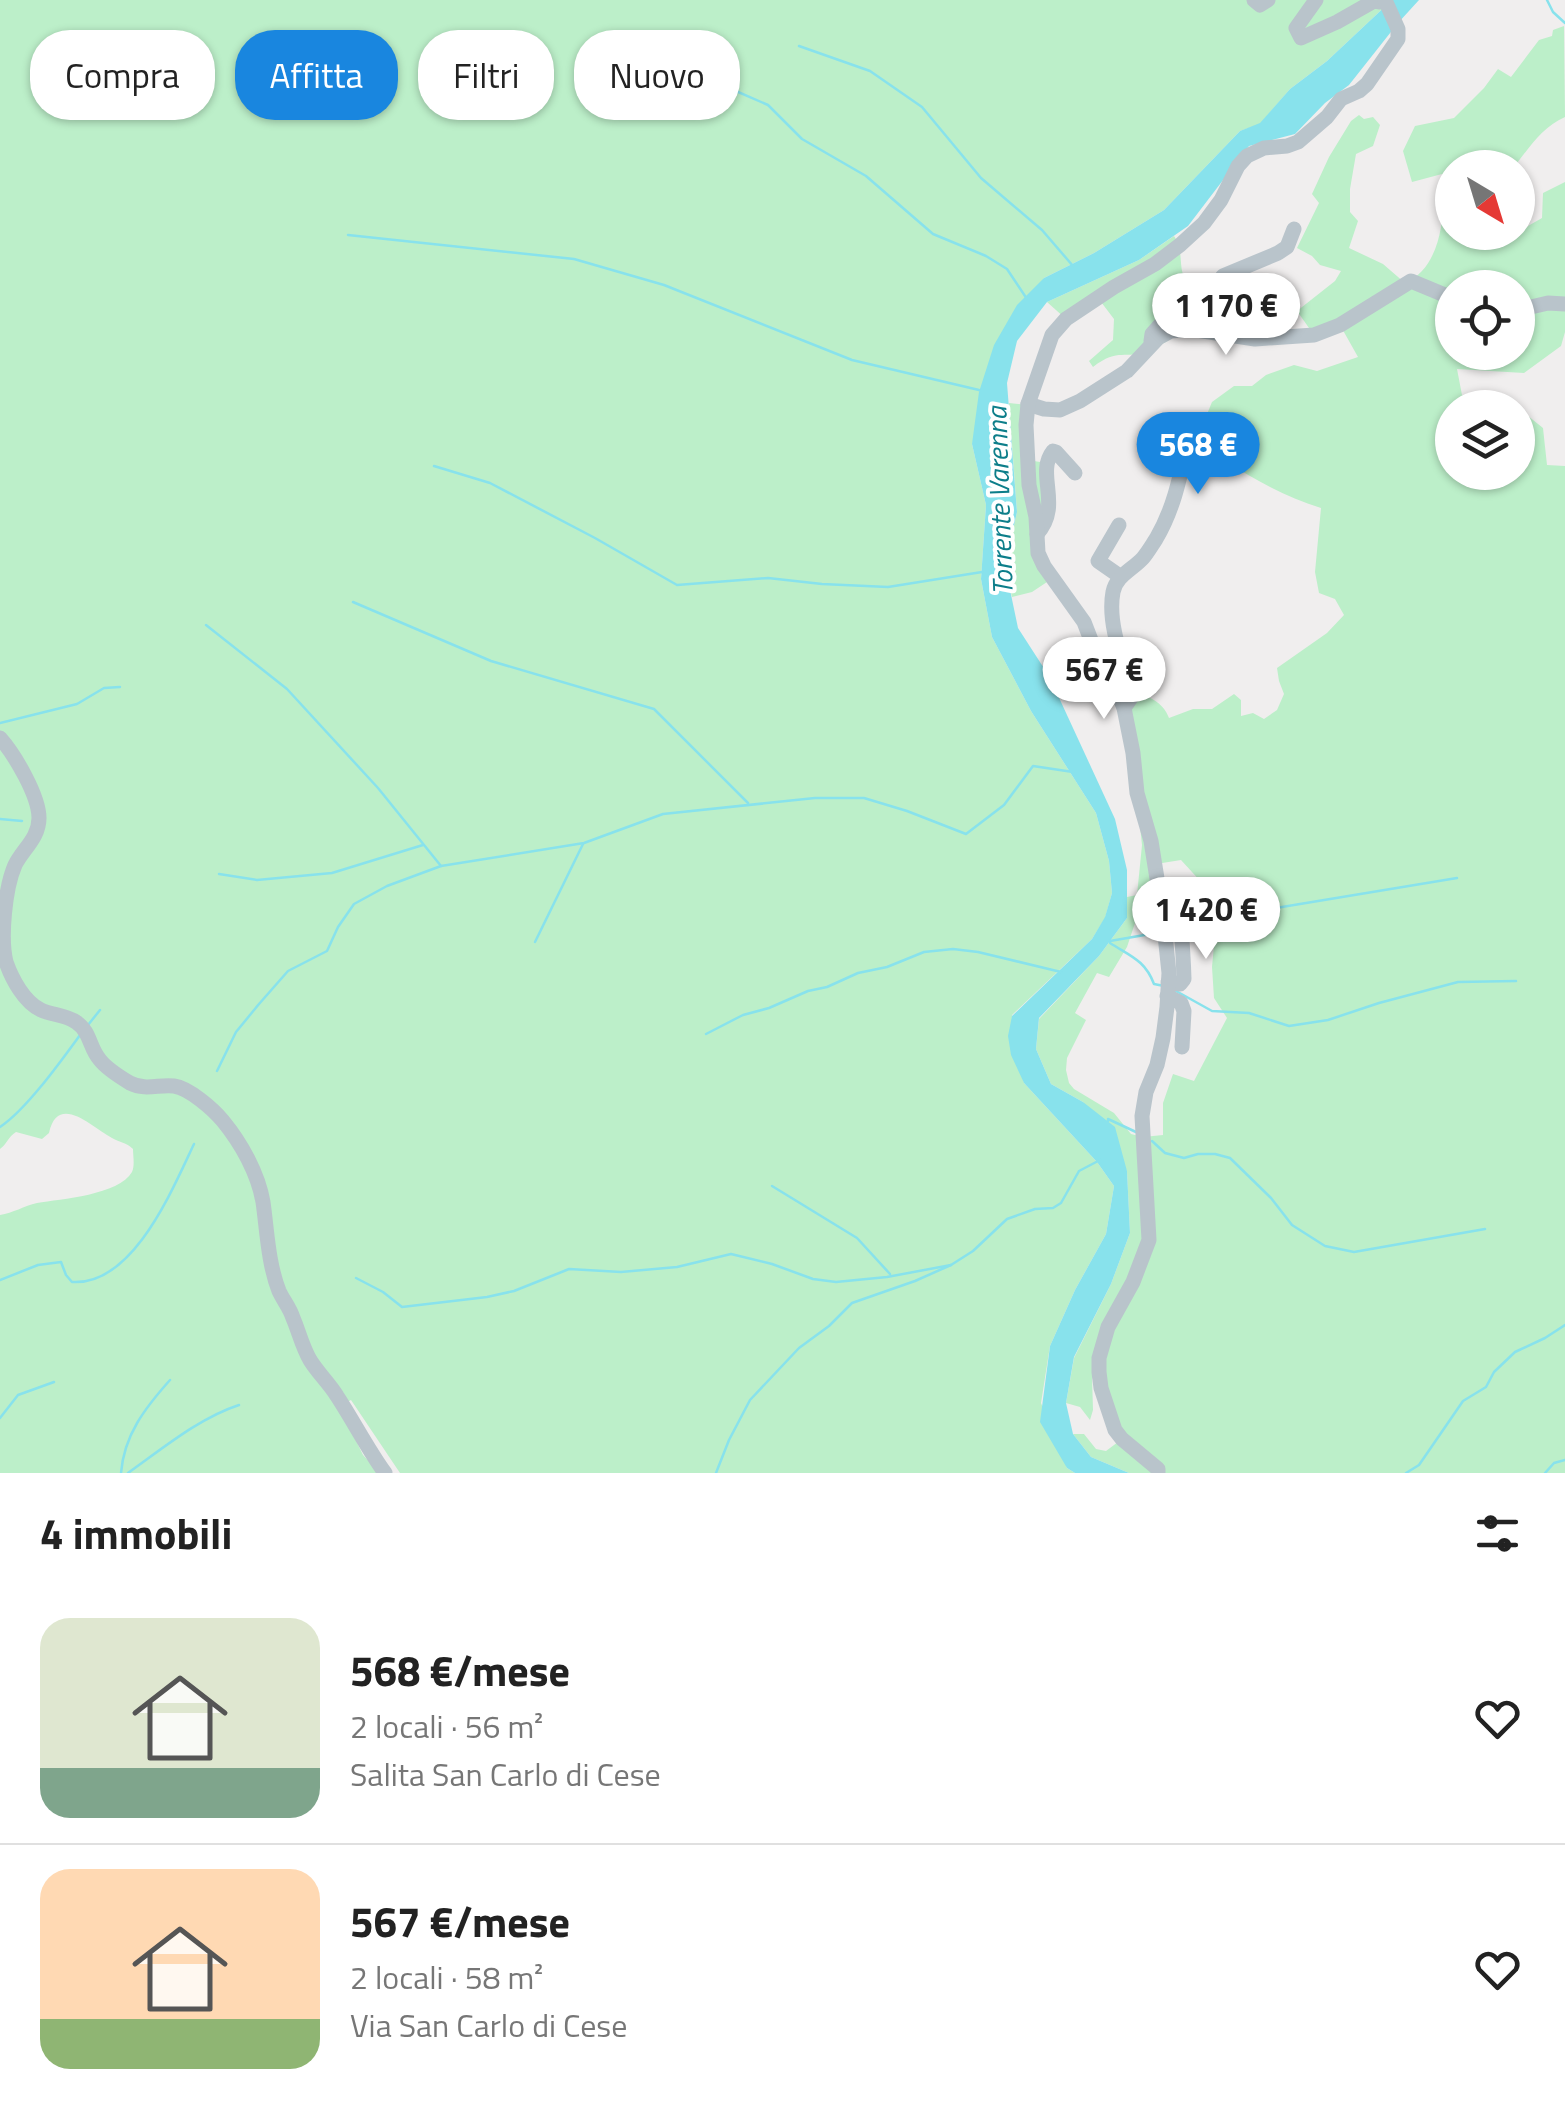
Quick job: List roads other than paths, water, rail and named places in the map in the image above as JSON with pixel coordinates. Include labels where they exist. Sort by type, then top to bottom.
[{"type":"street","points":[[1254,0],[1260,5],[1268,0]]},
{"type":"street","points":[[1158,1473],[1150,1460],[1116,1430],[1098,1372],[1108,1327],[1133,1282],[1149,1240],[1142,1116],[1163,1038],[1169,973],[1156,866],[1136,793],[1124,708],[1084,622],[1038,553],[1029,485],[1028,404],[1052,335],[1066,319],[1155,264],[1190,236],[1221,200],[1247,156],[1264,148],[1298,142],[1328,117],[1341,99],[1367,84],[1398,39],[1398,29],[1383,1],[1374,1],[1301,38],[1296,28],[1316,0]]},
{"type":"street","points":[[1151,346],[1152,334],[1160,325],[1202,302],[1223,276],[1287,248],[1294,229]]},
{"type":"street","points":[[1028,404],[1060,410],[1080,402],[1127,372],[1171,331],[1190,329],[1255,339],[1314,335],[1340,325],[1411,282],[1435,291]]},
{"type":"street","points":[[1535,306],[1565,304]]},
{"type":"street","points":[[1124,708],[1132,690],[1120,652],[1112,602],[1114,587],[1121,576],[1142,560],[1164,524],[1174,501],[1189,436],[1202,438]]},
{"type":"street","points":[[1037,534],[1049,513],[1049,454],[1056,452],[1075,473]]},
{"type":"street","points":[[1119,525],[1098,561],[1121,576]]},
{"type":"street","points":[[0,738],[28,782],[39,817],[10,882],[2,944],[6,962],[28,1001],[76,1022],[87,1032],[100,1062],[139,1086],[177,1086],[222,1120],[254,1173],[263,1200],[279,1291],[293,1316],[298,1337],[385,1473]]},
{"type":"street","points":[[1168,989],[1184,979],[1182,920],[1176,889]]},
{"type":"street","points":[[1168,989],[1184,1012],[1182,1048]]},
{"type":"water","name":"Torrente Varenna","points":[[1392,0],[1419,0],[1349,85],[1295,134],[1249,146],[1188,226],[1139,260],[1047,302],[1017,341],[1007,383],[1017,512],[1005,566],[1018,628],[1049,676],[1115,819],[1127,870],[1127,918],[1099,956],[1039,1018],[1036,1049],[1051,1084],[1115,1127],[1127,1171],[1130,1233],[1111,1284],[1074,1357],[1066,1403],[1073,1434],[1091,1457],[1129,1473],[1075,1473],[1067,1468],[1040,1422],[1050,1346],[1106,1234],[1114,1186],[1024,1083],[1011,1055],[1008,1036],[1012,1016],[1092,939],[1105,917],[1112,893],[1109,861],[1096,813],[1031,711],[992,637],[981,579],[986,505],[972,444],[979,392],[994,345],[1017,305],[1044,278],[1164,210],[1240,131],[1260,123],[1290,89],[1327,61]]},
{"type":"waterway","points":[[1547,0],[1565,23]]},
{"type":"waterway","points":[[799,46],[870,71],[922,107],[981,178],[1042,230],[1073,266]]},
{"type":"waterway","points":[[740,93],[768,105],[802,139],[866,176],[933,234],[1007,269],[1027,299]]},
{"type":"waterway","points":[[348,235],[574,259],[664,285],[852,360],[979,390]]},
{"type":"waterway","name":"Torrente Varenna","points":[[434,466],[490,483],[677,585],[768,578],[888,587],[982,572]]},
{"type":"waterway","points":[[353,602],[491,661],[654,709],[748,803]]},
{"type":"waterway","points":[[206,625],[287,689],[378,788],[441,866]]},
{"type":"waterway","points":[[0,723],[77,704],[104,688],[120,687]]},
{"type":"waterway","points":[[217,1071],[236,1032],[288,971],[327,951],[354,904],[387,886],[441,866],[584,843],[663,814],[815,798],[864,798],[966,834],[1004,805],[1033,766],[1073,772]]},
{"type":"waterway","points":[[0,819],[22,821]]},
{"type":"waterway","points":[[535,942],[583,844]]},
{"type":"waterway","points":[[219,874],[257,880],[332,873],[423,845]]},
{"type":"waterway","points":[[1189,927],[1237,920],[1264,910],[1457,878]]},
{"type":"waterway","points":[[1110,941],[1156,933]]},
{"type":"waterway","points":[[1110,943],[1141,964],[1154,984],[1164,986]]},
{"type":"waterway","points":[[706,1034],[743,1015],[924,952],[978,952],[1061,972]]},
{"type":"waterway","points":[[1176,991],[1212,1011],[1249,1013],[1289,1026],[1328,1020],[1458,982],[1516,981]]},
{"type":"waterway","points":[[88,1025],[100,1010]]},
{"type":"waterway","points":[[0,1127],[32,1097],[80,1035]]},
{"type":"waterway","points":[[1108,1121],[1136,1132]]},
{"type":"waterway","points":[[1152,1141],[1165,1153],[1184,1158],[1198,1154],[1230,1158],[1292,1225],[1325,1246],[1354,1252],[1485,1229]]},
{"type":"waterway","points":[[0,1280],[38,1265],[61,1262],[72,1282],[94,1279],[114,1269],[148,1232],[194,1144]]},
{"type":"waterway","points":[[716,1473],[750,1400],[799,1348],[852,1303],[951,1265],[973,1251],[1007,1219],[1035,1209],[1053,1208],[1061,1203],[1079,1171],[1100,1160]]},
{"type":"waterway","points":[[772,1186],[857,1238],[890,1274]]},
{"type":"waterway","points":[[356,1278],[402,1307],[514,1291],[569,1269],[621,1272],[677,1267],[731,1254],[813,1279],[836,1282],[951,1265]]},
{"type":"waterway","points":[[1406,1473],[1419,1465],[1463,1401],[1486,1387],[1494,1372],[1515,1352],[1565,1325]]},
{"type":"waterway","points":[[121,1473],[126,1446],[137,1423],[170,1380]]},
{"type":"waterway","points":[[0,1418],[18,1395],[54,1382]]},
{"type":"waterway","points":[[128,1473],[195,1426],[239,1405]]},
{"type":"waterway","points":[[1545,1473],[1554,1463],[1565,1460]]}]
